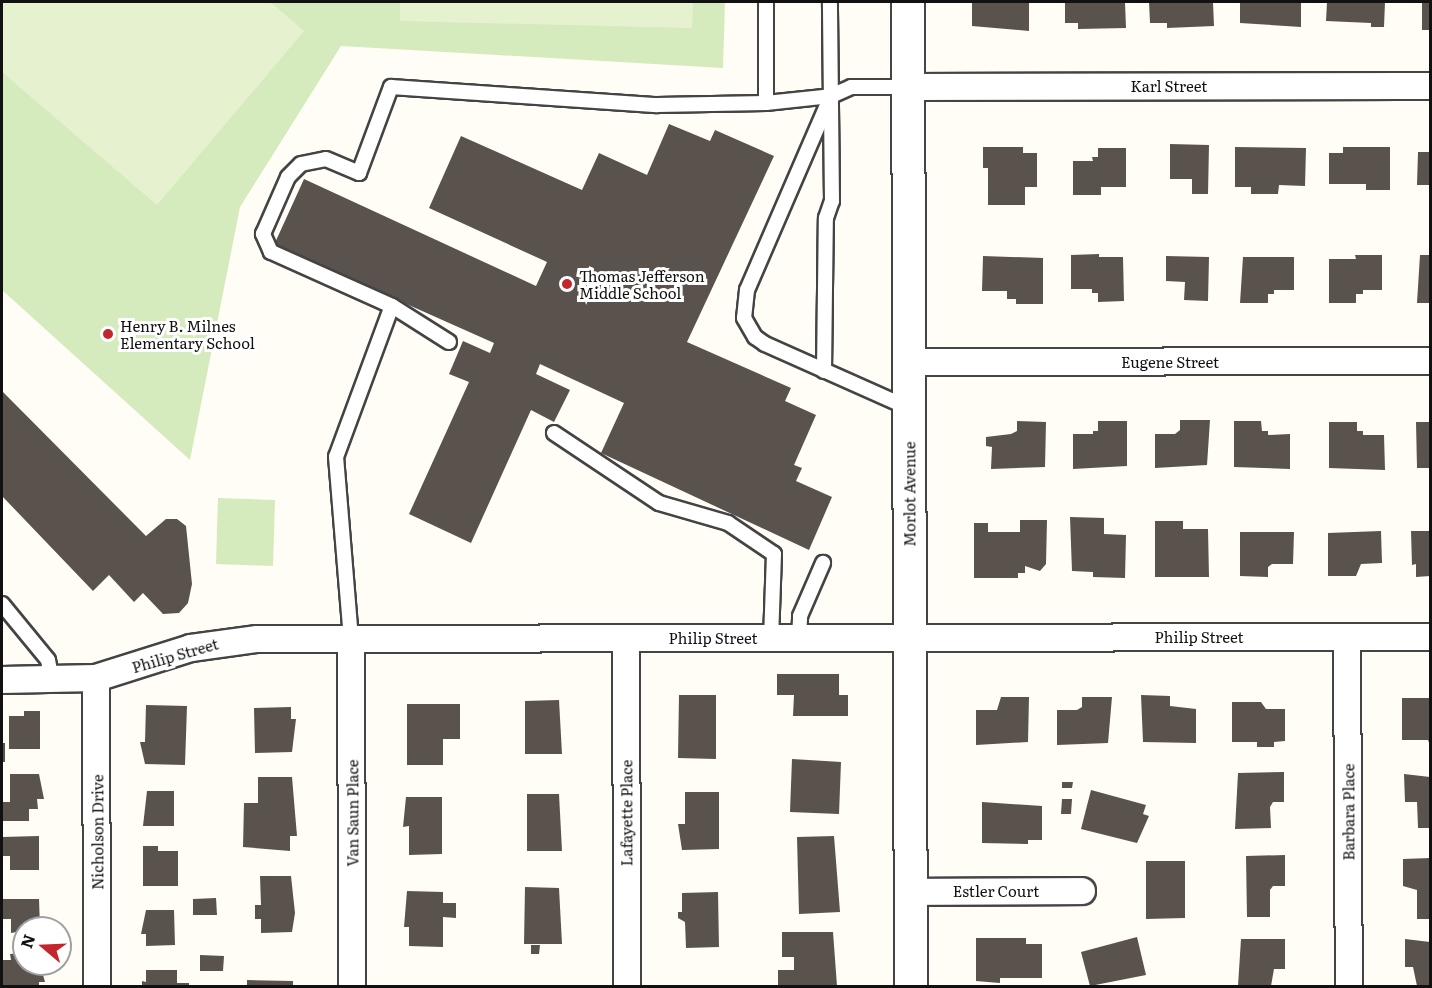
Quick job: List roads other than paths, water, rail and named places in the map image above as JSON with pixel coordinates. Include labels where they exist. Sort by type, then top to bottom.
[{"type":"street","name":"Morlot Avenue","points":[[908,2],[910,987]]},
{"type":"street","name":"Karl Street","points":[[908,87],[1431,86]]},
{"type":"street","name":"Eugene Street","points":[[909,362],[1431,361]]},
{"type":"street","name":"Barbara Place","points":[[1347,637],[1349,987]]},
{"type":"street","name":"Philip Street","points":[[2,680],[52,681],[96,678],[191,648],[225,641],[1431,637]]},
{"type":"street","name":"Van Saun Place","points":[[351,639],[352,987]]},
{"type":"street","name":"Lafayette Place","points":[[626,639],[627,987]]},
{"type":"street","name":"Nicholson Drive","points":[[96,678],[97,987]]},
{"type":"street","name":"Estler Court","points":[[910,892],[1082,891]]},
{"type":"lane","points":[[766,2],[766,103]]},
{"type":"lane","points":[[824,371],[826,218],[832,201],[830,2]]},
{"type":"lane","points":[[449,342],[392,306],[271,252],[263,234],[288,177],[301,164],[326,159],[359,173],[391,87],[657,105],[766,103],[831,96],[851,87],[908,87]]},
{"type":"lane","points":[[831,96],[747,290],[743,309],[755,337],[824,371],[909,408]]},
{"type":"lane","points":[[351,639],[336,457],[392,306]]},
{"type":"lane","points":[[554,433],[659,503],[728,523],[774,554],[771,638]]},
{"type":"lane","points":[[799,638],[800,616],[823,563]]},
{"type":"lane","points":[[2,604],[48,660],[52,681]]},
{"type":"place","name":"Thomas Jefferson Middle School","points":[[567,284]]},
{"type":"place","name":"Henry B. Milnes Elementary School","points":[[108,334]]}]
